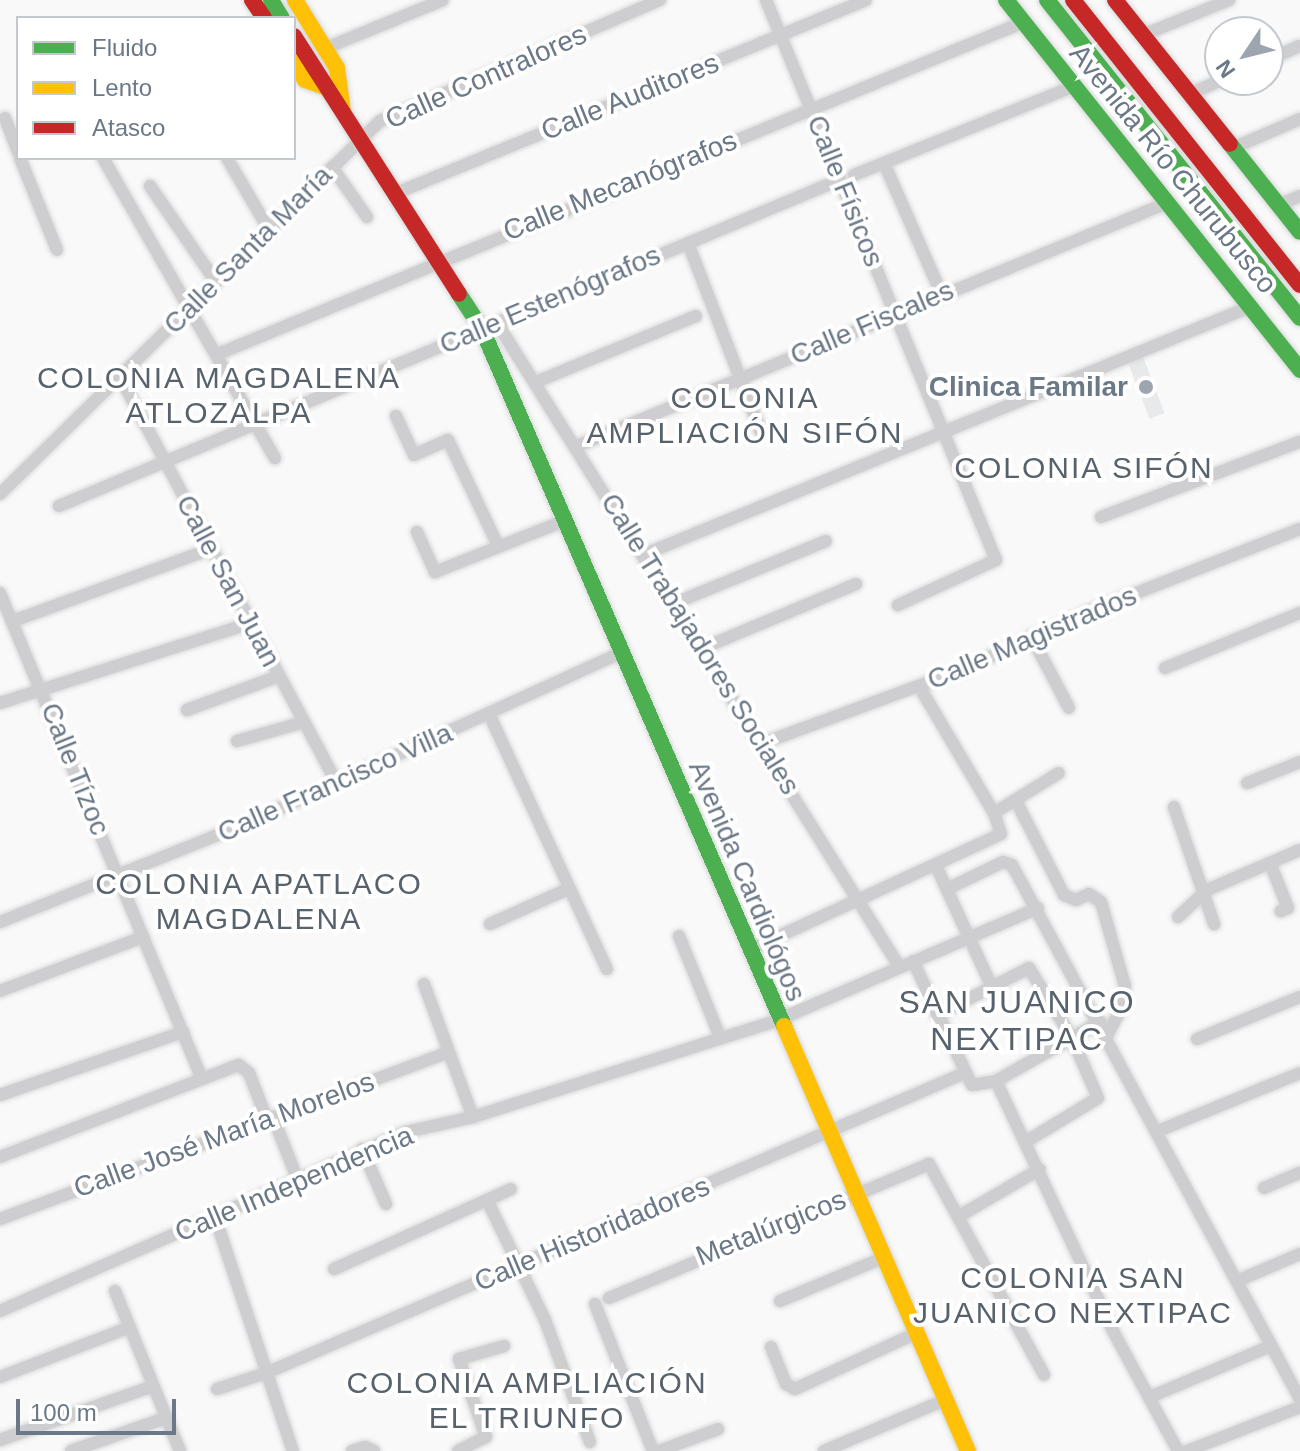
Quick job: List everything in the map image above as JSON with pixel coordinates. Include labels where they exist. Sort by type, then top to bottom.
[{"type":"main road","points":[[295,0],[337,68],[344,117]]},
{"type":"main road","name":"Avenida Río Churubusco","points":[[1006,0],[1300,370]]},
{"type":"main road","points":[[1047,0],[1300,318]]},
{"type":"main road","points":[[1073,0],[1300,285]]},
{"type":"main road","points":[[1115,0],[1300,232]]},
{"type":"main road","name":"Avenida Cardiológos","points":[[296,39],[438,261],[489,326],[564,521],[778,1020],[968,1451]]},
{"type":"main road","points":[[296,66],[305,80],[325,87]]},
{"type":"street","points":[[326,48],[443,0]]},
{"type":"street","name":"Calle Contralores","points":[[359,140],[380,121],[660,0]]},
{"type":"street","name":"Calle Físicos","points":[[766,0],[996,560],[898,605]]},
{"type":"street","name":"Calle Auditores","points":[[394,194],[866,0]]},
{"type":"street","points":[[1143,35],[1229,0]]},
{"type":"street","name":"Calle Mecanógrafos","points":[[218,354],[1024,22]]},
{"type":"street","points":[[854,175],[1074,86]]},
{"type":"street","points":[[1190,94],[1204,88]]},
{"type":"street","points":[[2,119],[16,148]]},
{"type":"street","points":[[1233,148],[1300,119]]},
{"type":"street","name":"Calle Santa María","points":[[0,494],[359,140]]},
{"type":"street","points":[[21,160],[57,250]]},
{"type":"street","points":[[104,160],[275,458]]},
{"type":"street","points":[[228,160],[269,230]]},
{"type":"street","name":"Calle Físicos","points":[[884,163],[941,293]]},
{"type":"street","points":[[332,167],[367,217]]},
{"type":"street","name":"Calle Estenógrafos","points":[[59,506],[839,180]]},
{"type":"street","points":[[150,186],[216,282]]},
{"type":"street","points":[[1278,205],[1300,196]]},
{"type":"street","name":"Calle Fiscales","points":[[577,446],[894,312],[1167,203]]},
{"type":"street","name":"Calle Estenógrafos","points":[[688,243],[761,432]]},
{"type":"street","points":[[645,554],[1250,307]]},
{"type":"street","points":[[536,382],[696,316]]},
{"type":"street","name":"Calle Trabajadores Sociales","points":[[489,326],[536,382],[899,966]]},
{"type":"street","name":"Calle San Juan","points":[[120,377],[337,784]]},
{"type":"street","points":[[396,416],[414,455],[448,440],[498,546]]},
{"type":"street","points":[[1101,517],[1300,442]]},
{"type":"street","points":[[417,532],[435,572],[564,521]]},
{"type":"street","name":"Calle Magistrados","points":[[763,743],[919,686],[1031,636],[1300,529]]},
{"type":"street","points":[[675,603],[826,541]]},
{"type":"street","points":[[13,621],[211,549]]},
{"type":"street","points":[[703,648],[856,584]]},
{"type":"street","name":"Calle Tízoc","points":[[0,593],[202,1079]]},
{"type":"street","points":[[1165,668],[1300,613]]},
{"type":"street","points":[[0,703],[250,623]]},
{"type":"street","points":[[1031,636],[1069,708]]},
{"type":"street","name":"Calle Francisco Villa","points":[[1,919],[119,877],[337,784],[621,653]]},
{"type":"street","points":[[187,710],[279,676]]},
{"type":"street","points":[[749,950],[860,902],[998,836],[1002,831],[919,686]]},
{"type":"street","points":[[489,714],[607,969]]},
{"type":"street","points":[[237,741],[304,722]]},
{"type":"street","points":[[1247,783],[1300,762]]},
{"type":"street","points":[[994,813],[1059,773]]},
{"type":"street","points":[[1016,801],[1064,895],[1076,900],[1089,894],[1101,902],[1125,986],[1120,1011],[1107,1035]]},
{"type":"street","points":[[1174,807],[1207,890],[1214,924]]},
{"type":"street","points":[[1178,917],[1207,890],[1300,850]]},
{"type":"street","points":[[947,889],[1003,862],[1012,865],[1100,1022],[1300,1399]]},
{"type":"street","points":[[1270,863],[1288,908],[1281,911]]},
{"type":"street","points":[[936,866],[992,987]]},
{"type":"street","points":[[490,924],[568,889]]},
{"type":"street","name":"Calle Independencia","points":[[0,1311],[362,1149],[406,1132],[473,1117],[778,1020],[1038,908]]},
{"type":"street","points":[[679,936],[720,1037]]},
{"type":"street","points":[[0,991],[143,937]]},
{"type":"street","points":[[913,961],[972,1085],[990,1084],[1100,1022]]},
{"type":"street","points":[[937,1015],[1029,968],[1072,1038],[1098,1098],[1027,1141]]},
{"type":"street","points":[[424,984],[473,1117]]},
{"type":"street","points":[[1197,1039],[1300,997]]},
{"type":"street","points":[[0,1095],[183,1032]]},
{"type":"street","name":"Calle José María Morelos","points":[[0,1219],[448,1052]]},
{"type":"street","points":[[0,1157],[239,1065],[249,1073],[297,1178]]},
{"type":"street","name":"Calle Historidadores","points":[[217,1389],[266,1373],[965,1073]]},
{"type":"street","points":[[1158,1131],[1300,1073]]},
{"type":"street","points":[[990,1084],[1027,1141],[1114,1333],[1178,1451]]},
{"type":"street","points":[[362,1149],[386,1204]]},
{"type":"street","name":"Metalúrgicos","points":[[609,1298],[924,1164],[933,1167],[961,1215]]},
{"type":"street","points":[[1040,1169],[961,1215],[1044,1375]]},
{"type":"street","points":[[1264,1188],[1300,1173]]},
{"type":"street","points":[[334,1269],[511,1189]]},
{"type":"street","points":[[487,1200],[545,1320],[590,1442]]},
{"type":"street","points":[[215,1217],[293,1451]]},
{"type":"street","points":[[1237,1281],[1300,1254]]},
{"type":"street","points":[[780,1301],[883,1258]]},
{"type":"street","points":[[115,1291],[180,1451]]},
{"type":"street","points":[[595,1304],[653,1451]]},
{"type":"street","points":[[0,1377],[130,1327]]},
{"type":"street","points":[[771,1347],[786,1384],[795,1389],[916,1333]]},
{"type":"street","points":[[458,1451],[486,1439],[459,1359],[504,1346]]},
{"type":"street","points":[[1150,1397],[1271,1346]]},
{"type":"street","points":[[0,1440],[153,1386]]},
{"type":"street","points":[[824,1451],[945,1400]]},
{"type":"street","points":[[1187,1451],[1300,1407]]},
{"type":"street","points":[[71,1451],[166,1418]]},
{"type":"street","points":[[659,1451],[718,1429]]},
{"type":"street","points":[[352,1451],[365,1447],[374,1451]]},
{"type":"shaded area","name":"Clinica Familar","points":[[1143,357],[1165,413],[1150,419],[1128,363]]},
{"type":"traffic: fast","points":[[271,0],[281,16]]},
{"type":"traffic: fast","points":[[1006,0],[1300,370]]},
{"type":"traffic: fast","points":[[1047,0],[1300,318]]},
{"type":"traffic: fast","points":[[1230,144],[1300,232]]},
{"type":"traffic: fast","points":[[459,294],[482,329],[784,1026]]},
{"type":"traffic: slow","points":[[295,0],[337,68],[343,111]]},
{"type":"traffic: slow","points":[[296,66],[305,80],[325,87]]},
{"type":"traffic: slow","points":[[784,1026],[968,1451]]},
{"type":"traffic: jam","points":[[252,0],[263,16]]},
{"type":"traffic: jam","points":[[1073,0],[1300,285]]},
{"type":"traffic: jam","points":[[1115,0],[1230,144]]},
{"type":"traffic: jam","points":[[296,39],[459,294]]},
{"type":"place","name":"Clinica Familar","points":[[1146,387]]},
{"type":"district","name":"COLONIA MAGDALENA ATLOZALPA","points":[[219,395]]},
{"type":"district","name":"COLONIA AMPLIACIÓN SIFÓN","points":[[745,415]]},
{"type":"district","name":"COLONIA SIFÓN","points":[[1084,468]]},
{"type":"district","name":"COLONIA APATLACO MAGDALENA","points":[[259,901]]},
{"type":"district","name":"SAN JUANICO NEXTIPAC","points":[[1017,1022]]},
{"type":"district","name":"COLONIA SAN JUANICO NEXTIPAC","points":[[1073,1295]]},
{"type":"district","name":"COLONIA AMPLIACIÓN EL TRIUNFO","points":[[527,1400]]}]
